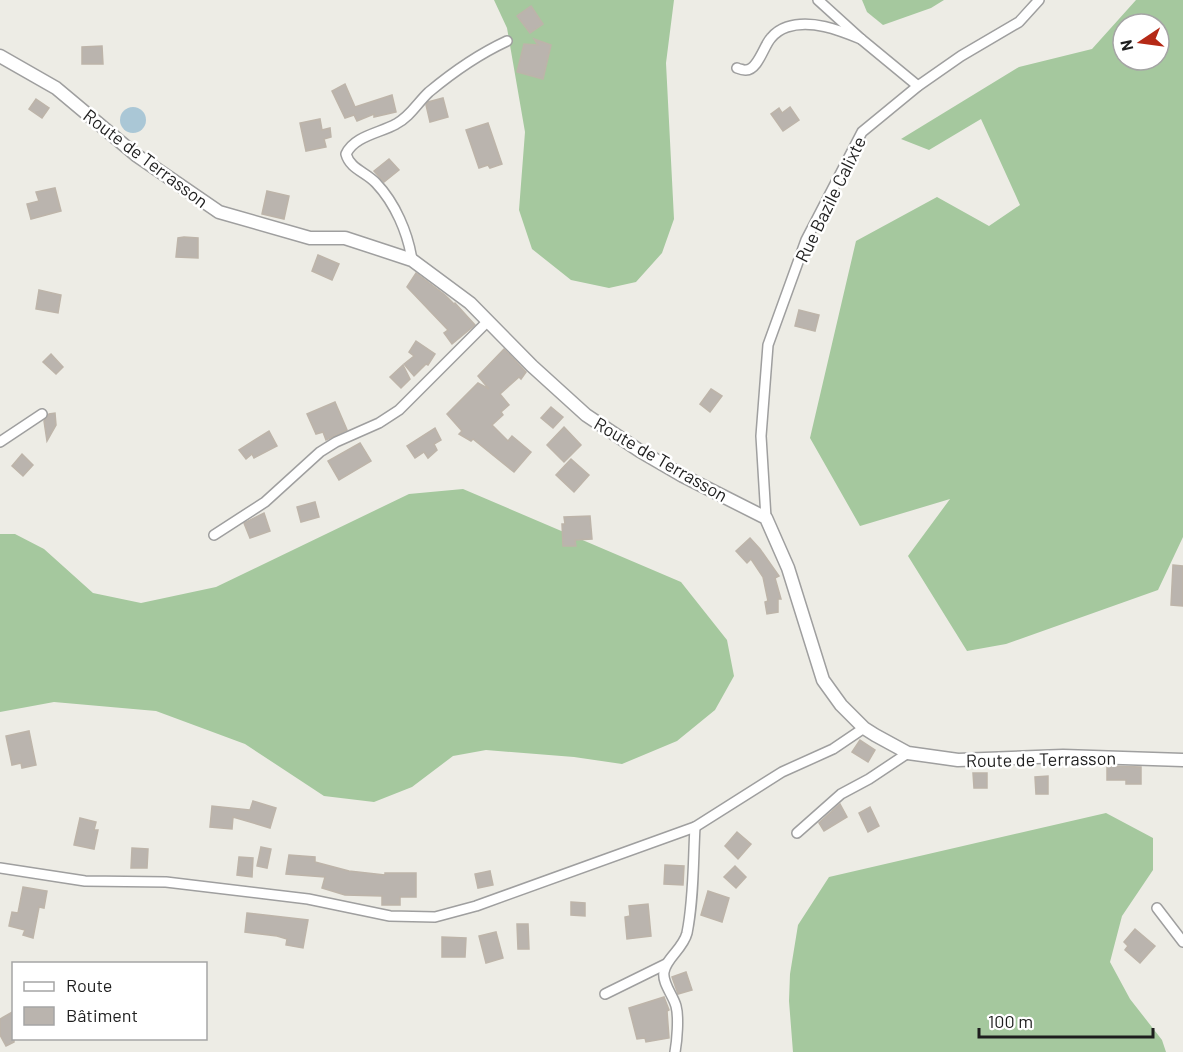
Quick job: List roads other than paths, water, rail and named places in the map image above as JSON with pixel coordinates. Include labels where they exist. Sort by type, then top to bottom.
[{"type":"street","points":[[818,0],[918,86]]},
{"type":"street","name":"Rue Bazile Calixte","points":[[766,518],[761,436],[768,345],[806,240],[862,132],[918,86],[961,56],[1019,22],[1039,0]]},
{"type":"street","points":[[737,68],[745,71],[750,69],[761,56],[770,38],[788,27],[797,25],[823,27],[861,39]]},
{"type":"street","points":[[412,260],[404,229],[385,193],[375,181],[351,165],[346,154],[356,142],[399,124],[428,93],[462,67],[507,41]]},
{"type":"street","name":"Route de Terrasson","points":[[1,59],[56,88],[136,155],[219,212],[310,238],[345,238],[412,260],[470,303],[532,366],[586,415],[682,476],[766,518],[788,568],[823,680],[841,705],[864,728],[908,753],[958,760],[1063,756],[1183,760]]},
{"type":"street","points":[[214,535],[265,502],[320,452],[336,442],[379,423],[399,410],[488,321]]},
{"type":"street","points":[[0,442],[42,414]]},
{"type":"street","points":[[0,868],[85,881],[166,882],[308,899],[390,916],[435,917],[476,906],[695,827],[782,772],[833,749],[864,728]]},
{"type":"street","points":[[797,833],[841,794],[869,779],[908,753]]},
{"type":"street","points":[[605,994],[666,964],[681,948],[686,935],[690,905],[695,827]]},
{"type":"street","points":[[1158,908],[1183,942]]},
{"type":"street","points":[[666,964],[663,975],[678,1014],[675,1052]]},
{"type":"water","points":[[133,107],[142,111],[146,120],[142,129],[133,133],[124,129],[120,120],[124,111]]}]
